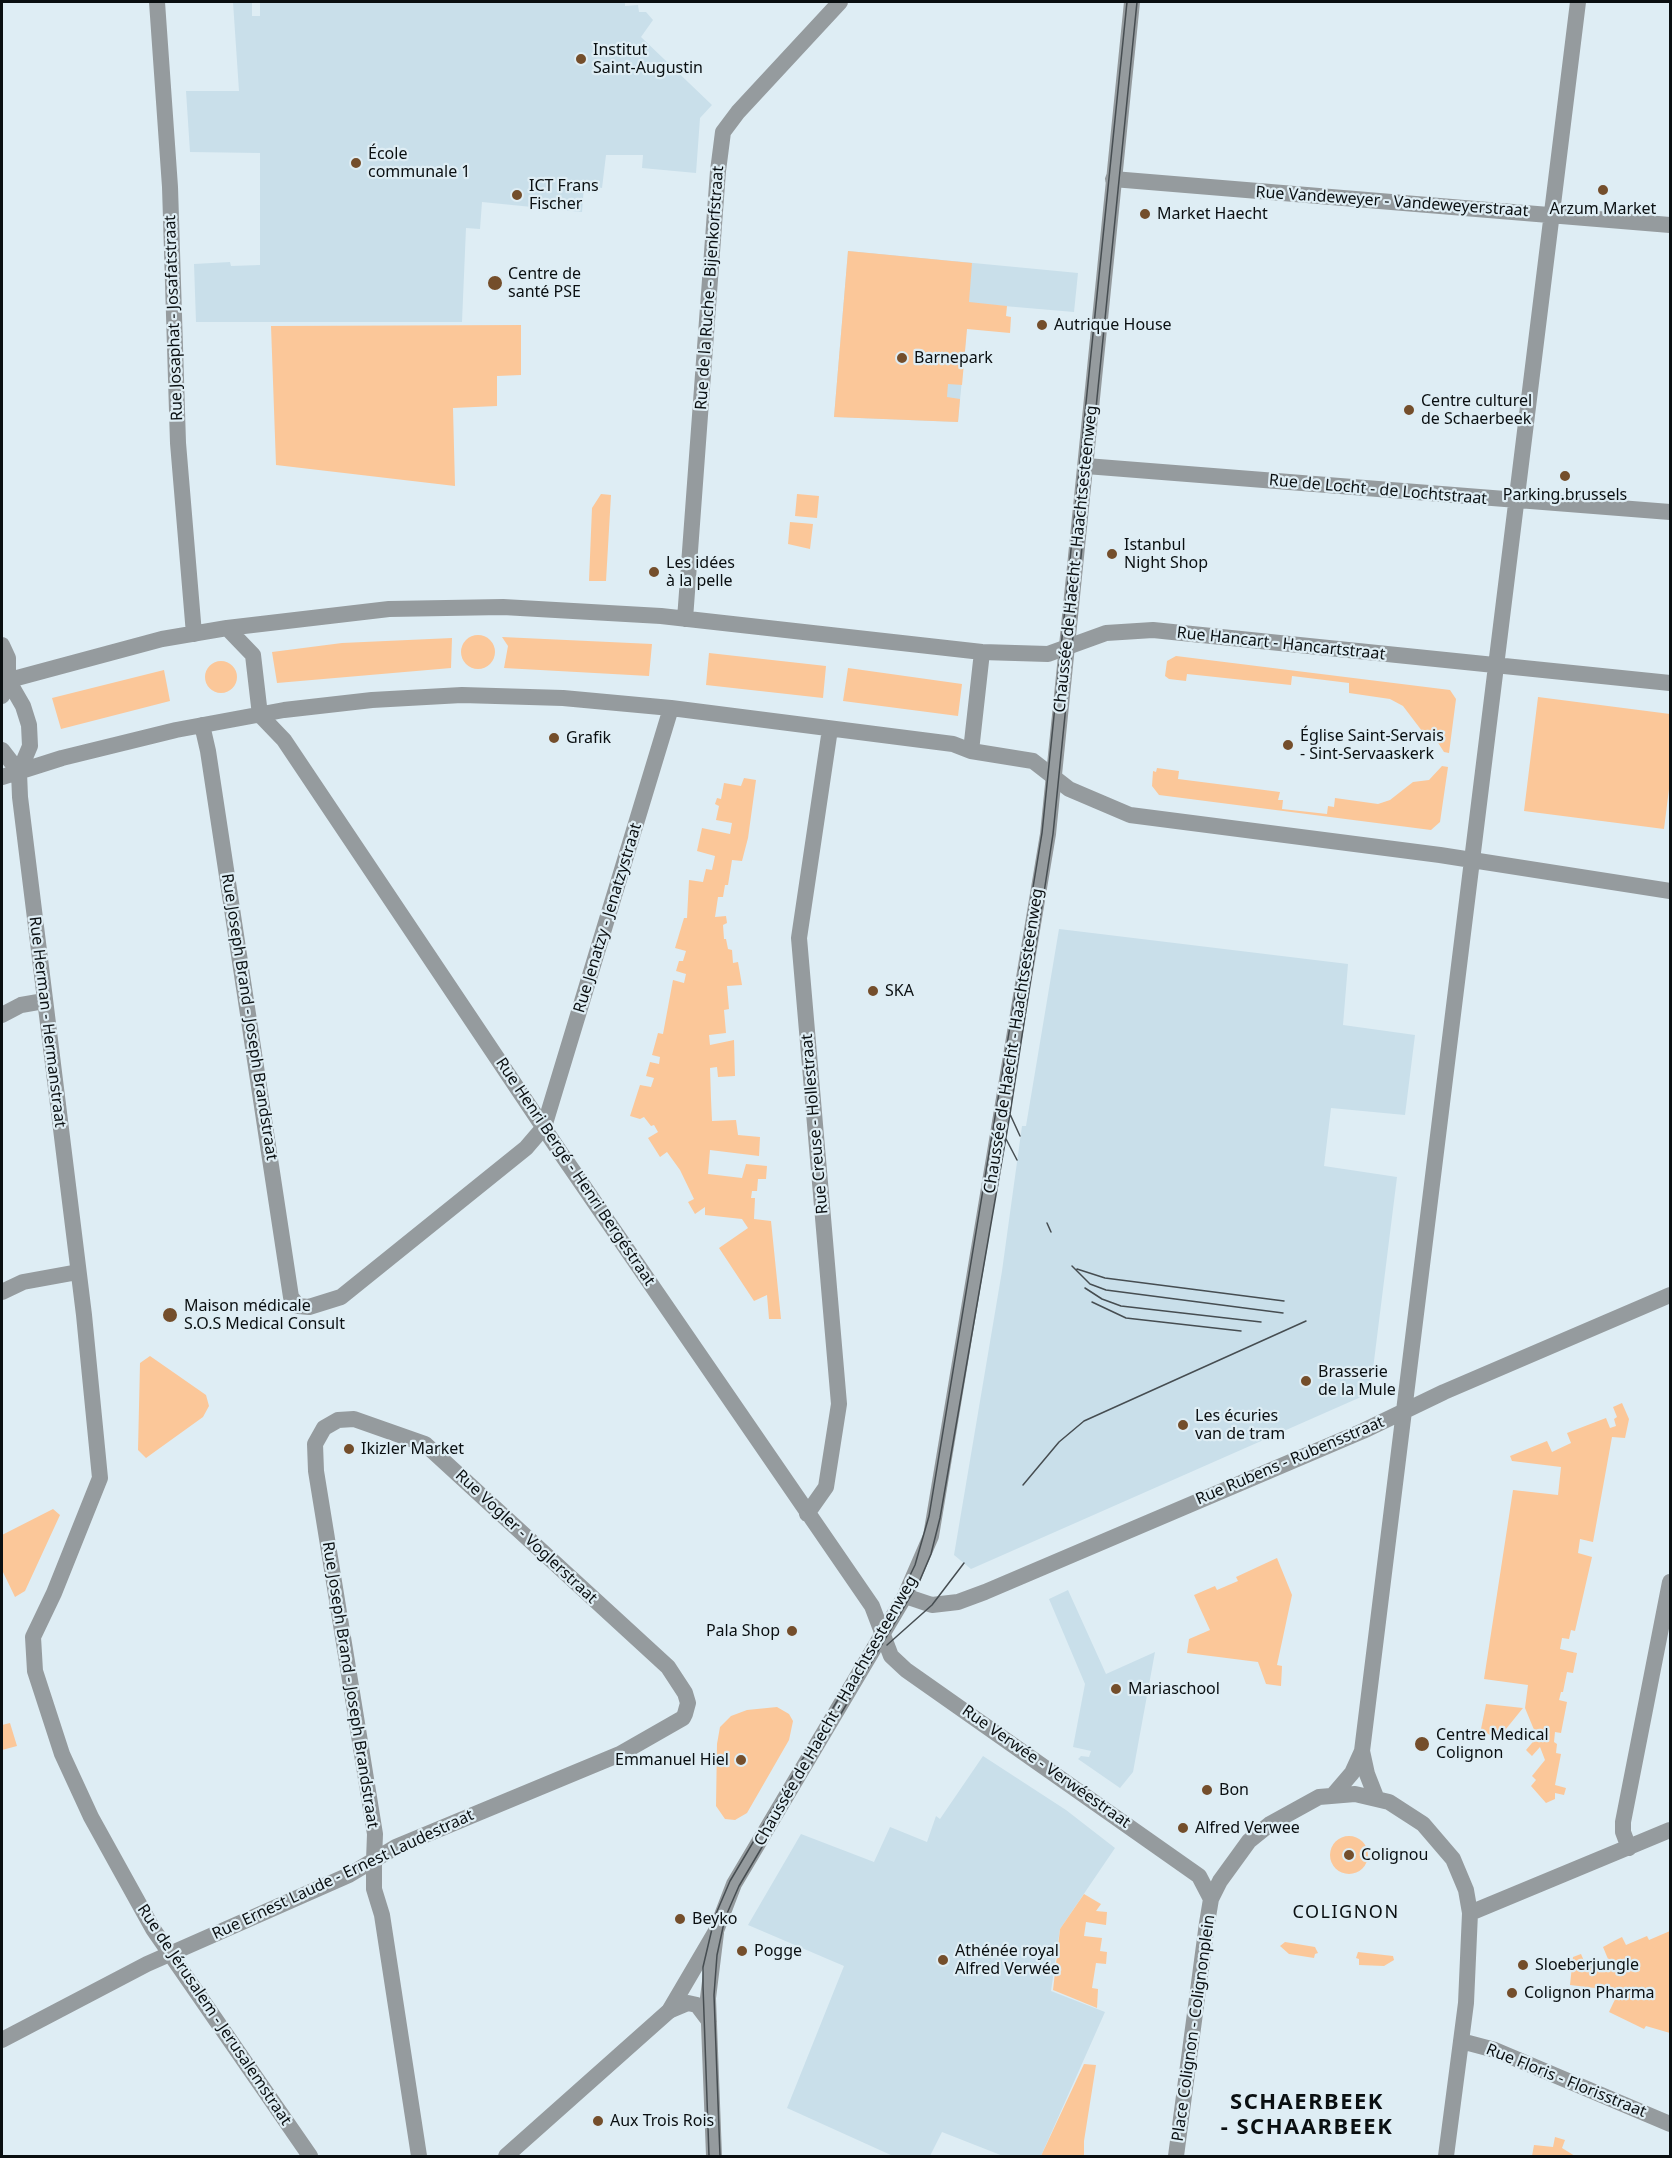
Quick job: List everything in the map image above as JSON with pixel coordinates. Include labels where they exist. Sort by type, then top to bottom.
[{"type":"street","name":"Rue Josaphat - Josafatstraat","points":[[157,2],[170,187],[178,443],[194,634]]},
{"type":"street","name":"Rue de la Ruche - Bijenkorfstraat","points":[[685,619],[718,171],[723,132],[738,112],[840,2]]},
{"type":"street","name":"Chaussée de Haecht - Haachtsesteenweg","points":[[507,2157],[669,2011],[716,1931],[734,1884],[883,1634],[924,1556],[935,1518],[1048,834],[1132,2]]},
{"type":"street","points":[[1334,1794],[1352,1773],[1362,1750],[1496,667],[1514,502],[1578,2]]},
{"type":"street","name":"Rue Vandeweyer - Vandeweyerstraat","points":[[1113,179],[1671,225]]},
{"type":"street","name":"Rue de Locht - de Lochtstraat","points":[[1086,466],[1514,502],[1671,512]]},
{"type":"street","name":"Rue Hancart - Hancartstraat","points":[[5,681],[162,639],[227,628],[399,609],[503,607],[685,619],[982,652],[1048,654],[1106,633],[1153,630],[1496,667],[1671,683]]},
{"type":"street","points":[[227,628],[253,655],[260,715]]},
{"type":"street","points":[[2,645],[8,658],[2,696]]},
{"type":"street","points":[[971,751],[982,652]]},
{"type":"street","name":"Rue Herman - Hermanstraat","points":[[5,681],[22,706],[29,725],[30,746],[19,772],[100,1478],[54,1593],[33,1637]]},
{"type":"street","points":[[2,777],[62,758],[202,725],[260,715],[372,700],[512,695],[671,708],[952,744],[971,751],[1032,761],[1068,789],[1130,815],[1471,861],[1671,891]]},
{"type":"street","name":"Rue Jenatzy - Jenatzystraat","points":[[544,1127],[671,708]]},
{"type":"street","name":"Rue Henri Bergé - Henri Bergéstraat","points":[[260,715],[284,740],[544,1127],[872,1606],[883,1634]]},
{"type":"street","name":"Rue Joseph Brand - Joseph Brandstraat","points":[[202,725],[208,751],[291,1297],[298,1306],[319,1305],[341,1297],[526,1148],[544,1127]]},
{"type":"street","name":"Rue Creuse - Hollestraat","points":[[807,1514],[826,1487],[839,1404],[799,938],[830,729]]},
{"type":"street","points":[[2,750],[19,772]]},
{"type":"street","points":[[2,1015],[21,1005],[44,1001]]},
{"type":"street","points":[[2,1292],[23,1282],[78,1272]]},
{"type":"street","name":"Rue Rubens - Rubensstraat","points":[[905,1596],[932,1605],[972,1598],[1671,1295]]},
{"type":"street","name":"Rue Vogler - Voglerstraat","points":[[324,1428],[338,1420],[354,1419],[425,1444],[668,1667],[685,1692],[688,1703],[685,1714]]},
{"type":"street","name":"Rue Joseph Brand - Joseph Brandstraat","points":[[324,1428],[315,1444],[316,1471],[375,1834],[374,1889],[382,1915],[419,2157]]},
{"type":"street","points":[[1629,1848],[1623,1832],[1623,1822],[1671,1582]]},
{"type":"street","name":"Rue Verwée - Verwéestraat","points":[[883,1634],[891,1656],[906,1670],[1199,1876],[1211,1899]]},
{"type":"street","name":"Rue de Jérusalem - Jerusalemstraat","points":[[33,1637],[35,1671],[62,1754],[91,1817],[153,1929],[310,2157]]},
{"type":"street","name":"Rue Ernest Laude - Ernest Laudestraat","points":[[2,2040],[170,1954],[349,1875],[396,1847],[620,1754],[685,1714]]},
{"type":"street","points":[[1362,1750],[1367,1774],[1376,1797]]},
{"type":"street","name":"Place Colignon - Colignonplein","points":[[1176,2157],[1211,1899],[1220,1881],[1249,1841],[1270,1824],[1319,1797],[1334,1794],[1376,1797],[1389,1802],[1423,1824],[1452,1859],[1466,1890],[1470,1913],[1468,1981],[1446,2157]]},
{"type":"street","points":[[1470,1913],[1671,1830]]},
{"type":"street","points":[[714,2157],[709,1978],[716,1931]]},
{"type":"street","points":[[669,2011],[688,2004],[697,2005],[709,2021]]},
{"type":"street","name":"Rue Floris - Florisstraat","points":[[1461,2041],[1495,2050],[1671,2124]]},
{"type":"shaded area","name":"École communale 1","points":[[233,2],[252,2],[252,16],[260,16],[260,2],[625,2],[625,6],[638,5],[639,12],[646,12],[653,20],[641,37],[712,105],[700,118],[696,173],[642,168],[643,155],[606,155],[602,188],[584,186],[582,212],[482,202],[480,229],[466,228],[462,322],[196,322],[194,264],[230,262],[231,266],[260,265],[260,153],[190,152],[186,91],[239,91]]},
{"type":"shaded area","name":"Barnepark","points":[[848,251],[1078,273],[1074,312],[969,303],[958,422],[834,417]]},
{"type":"shaded area","name":"Barnepark","points":[[848,251],[972,263],[969,302],[1007,306],[1006,316],[1011,317],[1010,333],[967,329],[962,385],[948,384],[947,397],[960,399],[958,422],[834,417]]},
{"type":"shaded area","points":[[521,325],[521,375],[497,376],[497,406],[453,408],[455,486],[276,465],[271,326]]},
{"type":"shaded area","points":[[601,494],[611,495],[606,581],[589,581],[592,508]]},
{"type":"shaded area","points":[[797,494],[819,496],[817,518],[795,516]]},
{"type":"shaded area","points":[[790,522],[813,524],[810,549],[788,544]]},
{"type":"shaded area","points":[[478,635],[490,640],[495,652],[490,664],[478,669],[466,664],[461,652],[466,640]]},
{"type":"shaded area","points":[[502,637],[652,644],[649,676],[504,668],[508,646]]},
{"type":"shaded area","points":[[452,638],[451,668],[277,683],[272,652],[342,643]]},
{"type":"shaded area","points":[[709,653],[826,666],[823,698],[706,685]]},
{"type":"shaded area","points":[[1176,656],[1450,690],[1456,699],[1449,753],[1444,752],[1433,735],[1422,731],[1403,706],[1390,699],[1349,693],[1349,683],[1292,676],[1291,685],[1187,674],[1186,681],[1169,679],[1165,676],[1167,661]]},
{"type":"shaded area","points":[[221,661],[232,666],[237,677],[232,688],[221,693],[210,688],[205,677],[210,666]]},
{"type":"shaded area","points":[[848,668],[962,684],[958,716],[843,701]]},
{"type":"shaded area","points":[[164,670],[170,701],[61,729],[52,698]]},
{"type":"shaded area","points":[[1538,697],[1670,714],[1670,781],[1664,829],[1524,811]]},
{"type":"shaded area","points":[[1442,766],[1448,767],[1440,822],[1431,830],[1159,795],[1152,786],[1153,771],[1156,772],[1157,768],[1179,771],[1178,779],[1280,792],[1278,800],[1283,800],[1282,809],[1327,814],[1328,806],[1334,807],[1335,798],[1378,804],[1390,800],[1413,782],[1429,780]]},
{"type":"shaded area","points":[[744,778],[756,780],[748,838],[742,861],[732,860],[728,885],[725,885],[723,897],[718,897],[715,917],[726,916],[727,923],[723,925],[724,939],[726,939],[728,949],[732,950],[733,963],[738,962],[742,985],[727,986],[729,1009],[724,1010],[726,1033],[709,1035],[710,1045],[734,1040],[735,1076],[718,1077],[717,1067],[710,1068],[711,1099],[712,1121],[736,1120],[738,1135],[760,1137],[759,1156],[710,1150],[708,1174],[742,1178],[746,1164],[767,1166],[766,1179],[758,1179],[757,1191],[752,1191],[751,1198],[755,1198],[754,1219],[771,1221],[781,1319],[769,1319],[767,1295],[754,1301],[719,1248],[748,1228],[742,1219],[705,1215],[705,1207],[695,1214],[688,1202],[694,1199],[680,1170],[667,1152],[660,1157],[648,1138],[658,1132],[654,1125],[651,1126],[644,1117],[640,1119],[630,1116],[640,1085],[651,1087],[654,1078],[646,1076],[650,1062],[659,1064],[660,1057],[652,1055],[658,1033],[663,1034],[673,980],[684,983],[686,974],[676,971],[686,951],[675,948],[684,918],[687,918],[689,880],[703,882],[706,869],[712,870],[715,856],[697,851],[702,828],[730,834],[732,823],[716,820],[719,806],[715,804],[717,798],[721,799],[724,783],[741,786]]},
{"type":"shaded area","points":[[1059,929],[1348,964],[1343,1025],[1415,1035],[1405,1115],[1331,1108],[1324,1166],[1397,1177],[1370,1393],[971,1569],[954,1555],[1002,1271],[1022,1126],[1026,1126]]},
{"type":"shaded area","points":[[150,1356],[206,1395],[209,1406],[203,1417],[146,1458],[138,1450],[140,1363]]},
{"type":"shaded area","points":[[1622,1403],[1629,1419],[1625,1438],[1612,1437],[1593,1542],[1580,1539],[1578,1553],[1592,1557],[1575,1631],[1571,1630],[1569,1639],[1562,1638],[1560,1649],[1577,1653],[1573,1673],[1567,1672],[1563,1692],[1561,1692],[1559,1700],[1567,1702],[1561,1733],[1555,1732],[1554,1742],[1557,1744],[1556,1753],[1561,1754],[1555,1785],[1566,1788],[1564,1795],[1555,1793],[1555,1799],[1546,1803],[1531,1786],[1536,1780],[1532,1776],[1545,1760],[1540,1747],[1532,1756],[1526,1750],[1537,1737],[1525,1708],[1528,1685],[1484,1679],[1513,1490],[1558,1495],[1561,1467],[1512,1461],[1510,1456],[1547,1441],[1552,1452],[1571,1443],[1567,1433],[1606,1418],[1610,1428],[1616,1426],[1614,1419],[1617,1417],[1613,1407]]},
{"type":"shaded area","points":[[53,1509],[60,1515],[25,1591],[15,1597],[2,1570],[2,1535]]},
{"type":"shaded area","points":[[1277,1558],[1292,1595],[1277,1665],[1282,1666],[1281,1686],[1266,1684],[1258,1662],[1187,1653],[1189,1639],[1210,1630],[1194,1595],[1215,1586],[1217,1590],[1238,1581],[1236,1577]]},
{"type":"shaded area","name":"Mariaschool","points":[[1068,1590],[1106,1674],[1155,1652],[1133,1772],[1120,1788],[1078,1759],[1081,1756],[1089,1757],[1091,1751],[1073,1747],[1085,1684],[1049,1599]]},
{"type":"shaded area","points":[[1486,1704],[1523,1708],[1497,1740],[1481,1729]]},
{"type":"shaded area","points":[[777,1707],[789,1714],[793,1721],[789,1740],[747,1813],[735,1820],[725,1819],[716,1806],[717,1744],[720,1727],[731,1716],[747,1710]]},
{"type":"shaded area","points":[[10,1723],[17,1746],[2,1750],[2,1725]]},
{"type":"shaded area","name":"Athénée royal Alfred Verwée","points":[[983,1756],[1066,1810],[1115,1848],[1060,1929],[1051,1991],[1105,2012],[1041,2156],[1003,2156],[942,2132],[930,2156],[893,2156],[787,2108],[844,1966],[748,1925],[801,1834],[874,1862],[890,1827],[927,1842],[936,1816],[940,1819]]},
{"type":"shaded area","points":[[1349,1836],[1363,1841],[1368,1855],[1363,1869],[1349,1874],[1335,1869],[1330,1855],[1335,1841]]},
{"type":"shaded area","points":[[1084,1894],[1101,1904],[1096,1911],[1107,1912],[1106,1925],[1086,1922],[1084,1936],[1102,1938],[1100,1951],[1107,1952],[1106,1964],[1096,1963],[1092,1988],[1098,1989],[1097,2008],[1053,1990],[1060,1929]]},
{"type":"shaded area","points":[[1670,1931],[1670,2033],[1646,2026],[1644,2029],[1609,2012],[1619,1991],[1570,1985],[1573,1957],[1581,1954],[1587,1968],[1608,1959],[1603,1947],[1622,1937],[1626,1945],[1647,1936],[1649,1940]]},
{"type":"shaded area","points":[[1285,1942],[1315,1947],[1318,1953],[1314,1958],[1289,1954],[1280,1946]]},
{"type":"shaded area","points":[[1358,1952],[1393,1956],[1394,1960],[1384,1966],[1359,1965],[1359,1959],[1356,1958]]},
{"type":"shaded area","points":[[1084,2064],[1096,2065],[1084,2141],[1084,2156],[1041,2156]]},
{"type":"shaded area","points":[[1555,2137],[1565,2140],[1562,2148],[1575,2156],[1532,2156],[1534,2145],[1553,2147]]},
{"type":"tram line","points":[[709,2156],[703,1967],[715,1916],[730,1881],[902,1592],[915,1565],[929,1516],[1042,833],[1127,2]]},
{"type":"tram line","points":[[720,2156],[714,1995],[717,1955],[725,1918],[739,1886],[920,1580],[931,1554],[940,1518],[1010,1114],[1053,834],[1137,2]]},
{"type":"tram line","points":[[1009,1112],[1020,1136]]},
{"type":"tram line","points":[[1005,1137],[1017,1160]]},
{"type":"tram line","points":[[1047,1223],[1051,1232]]},
{"type":"tram line","points":[[1072,1266],[1090,1284],[1106,1290],[1283,1313]]},
{"type":"tram line","points":[[1077,1269],[1105,1278],[1284,1301]]},
{"type":"tram line","points":[[1085,1288],[1102,1299],[1121,1306],[1261,1322]]},
{"type":"tram line","points":[[1092,1302],[1126,1318],[1241,1331]]},
{"type":"tram line","points":[[1023,1485],[1059,1442],[1084,1421],[1306,1321]]},
{"type":"tram line","points":[[887,1645],[932,1605],[964,1563]]},
{"type":"place","name":"Institut Saint-Augustin","points":[[581,59]]},
{"type":"place","name":"École communale 1","points":[[356,163]]},
{"type":"place","name":"Arzum Market","points":[[1603,190]]},
{"type":"place","name":"ICT Frans Fischer","points":[[517,195]]},
{"type":"place","name":"Market Haecht","points":[[1145,214]]},
{"type":"place","name":"Centre de santé PSE","points":[[495,283]]},
{"type":"place","name":"Autrique House","points":[[1042,325]]},
{"type":"place","name":"Barnepark","points":[[902,358]]},
{"type":"place","name":"Centre culturel de Schaerbeek","points":[[1409,410]]},
{"type":"place","name":"Parking.brussels","points":[[1565,476]]},
{"type":"place","name":"Istanbul Night Shop","points":[[1112,554]]},
{"type":"place","name":"Les idées à la pelle","points":[[654,572]]},
{"type":"place","name":"Grafik","points":[[554,738]]},
{"type":"place","name":"Église Saint-Servais - Sint-Servaaskerk","points":[[1288,745]]},
{"type":"place","name":"SKA","points":[[873,991]]},
{"type":"place","name":"Maison médicale S.O.S Medical Consult","points":[[170,1315]]},
{"type":"place","name":"Brasserie de la Mule","points":[[1306,1381]]},
{"type":"place","name":"Les écuries van de tram","points":[[1183,1425]]},
{"type":"place","name":"Ikizler Market","points":[[349,1449]]},
{"type":"place","name":"Pala Shop","points":[[792,1631]]},
{"type":"place","name":"Mariaschool","points":[[1116,1689]]},
{"type":"place","name":"Centre Medical Colignon","points":[[1422,1744]]},
{"type":"place","name":"Emmanuel Hiel","points":[[741,1760]]},
{"type":"place","name":"Bon","points":[[1207,1790]]},
{"type":"place","name":"Alfred Verwee","points":[[1183,1828]]},
{"type":"place","name":"Colignou","points":[[1349,1855]]},
{"type":"place","name":"Beyko","points":[[680,1919]]},
{"type":"place","name":"Pogge","points":[[742,1951]]},
{"type":"place","name":"Athénée royal Alfred Verwée","points":[[943,1960]]},
{"type":"place","name":"Sloeberjungle","points":[[1523,1965]]},
{"type":"place","name":"Colignon Pharma","points":[[1512,1993]]},
{"type":"place","name":"Aux Trois Rois","points":[[598,2121]]},
{"type":"district","name":"COLIGNON","points":[[1346,1913]]},
{"type":"district","name":"SCHAERBEEK - SCHAARBEEK","points":[[1307,2116]]}]
